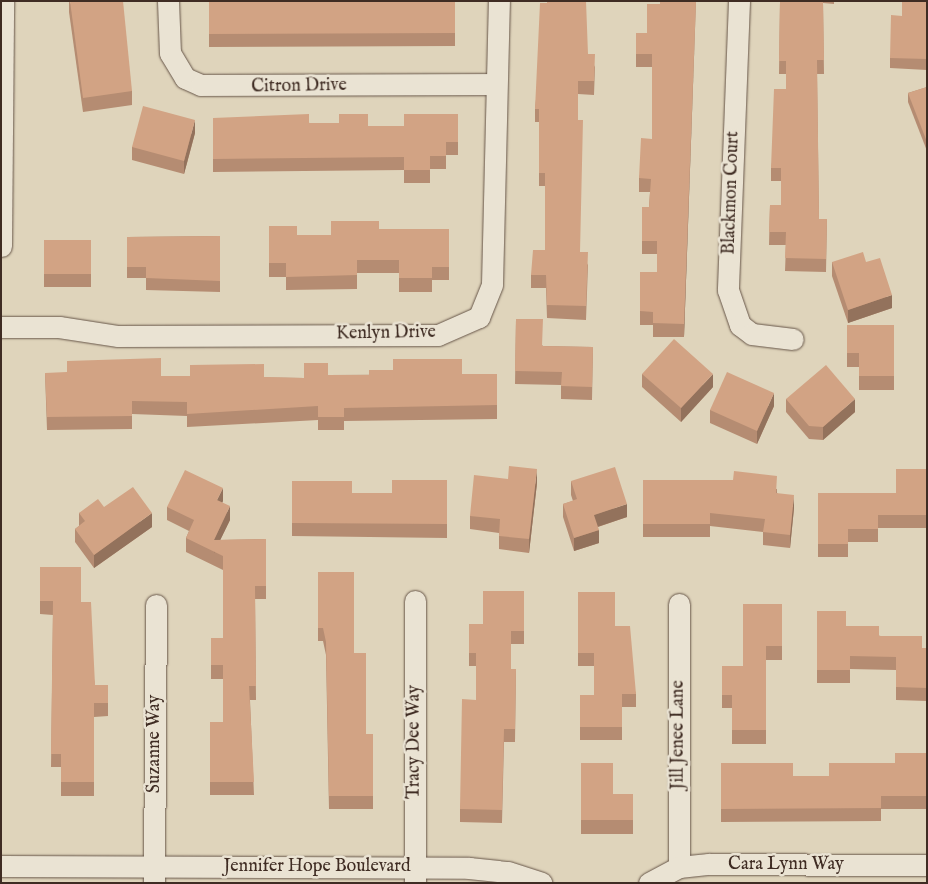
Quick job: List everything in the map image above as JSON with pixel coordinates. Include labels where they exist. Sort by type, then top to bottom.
[{"type":"street","points":[[1,246],[3,1]]},
{"type":"street","name":"Citron Drive","points":[[168,1],[170,53],[185,78],[201,85],[496,84]]},
{"type":"street","name":"Kenlyn Drive","points":[[1,327],[59,327],[127,336],[438,334],[463,326],[479,317],[492,284],[499,1]]},
{"type":"street","name":"Blackmon Court","points":[[739,1],[728,290],[740,325],[752,334],[794,339]]},
{"type":"street","name":"Tracy Dee Way","points":[[415,601],[415,875]]},
{"type":"street","name":"Jill Jenee Lane","points":[[679,604],[679,867]]},
{"type":"street","name":"Suzanne Way","points":[[154,875],[156,605]]},
{"type":"street","name":"Cara Lynn Way","points":[[649,883],[679,867],[927,865]]},
{"type":"street","name":"Jennifer Hope Boulevard","points":[[1,866],[154,875],[415,875],[508,872],[541,883]]},
{"type":"building","points":[[70,1],[123,1],[132,91],[83,98]]},
{"type":"building","points":[[209,1],[455,1],[455,33],[209,34]]},
{"type":"building","points":[[547,1],[586,1],[588,54],[595,54],[594,81],[578,81],[578,120],[583,120],[580,252],[588,252],[586,306],[547,305],[546,275],[531,275],[533,250],[545,250],[545,173],[539,173],[539,109],[535,109],[540,3],[547,3]]},
{"type":"building","points":[[660,1],[696,1],[684,324],[653,323],[653,312],[640,311],[640,272],[657,272],[657,241],[642,241],[642,207],[649,207],[651,179],[639,178],[641,138],[652,139],[652,54],[636,54],[636,33],[647,33],[647,4],[660,4]]},
{"type":"building","points":[[780,1],[823,1],[824,60],[817,60],[819,219],[827,219],[826,259],[785,258],[786,232],[769,232],[770,205],[781,205],[781,168],[771,168],[774,89],[786,89],[786,61],[779,61]]},
{"type":"building","points":[[902,1],[927,1],[927,59],[890,58],[891,15],[902,16]]},
{"type":"building","points":[[927,87],[927,142],[908,93]]},
{"type":"building","points":[[143,106],[195,120],[184,161],[132,147]]},
{"type":"building","points":[[309,114],[309,123],[339,123],[339,114],[368,114],[368,126],[404,126],[404,114],[458,114],[458,142],[446,142],[446,156],[430,156],[430,170],[404,170],[404,157],[213,159],[213,118]]},
{"type":"building","points":[[331,221],[379,221],[379,229],[449,229],[449,267],[432,267],[432,278],[399,278],[399,260],[357,260],[357,275],[286,277],[286,263],[269,263],[269,226],[297,226],[297,235],[331,235]]},
{"type":"building","points":[[220,236],[220,281],[146,278],[146,267],[127,267],[127,237]]},
{"type":"building","points":[[44,240],[91,240],[91,274],[44,274]]},
{"type":"building","points":[[863,252],[866,262],[880,258],[892,295],[848,310],[832,262]]},
{"type":"building","points":[[516,319],[543,319],[542,346],[593,347],[592,387],[561,386],[562,372],[515,371]]},
{"type":"building","points":[[847,325],[894,325],[894,376],[859,376],[859,353],[847,353]]},
{"type":"building","points":[[674,339],[713,374],[681,408],[642,374]]},
{"type":"building","points":[[161,358],[161,376],[190,376],[190,365],[264,364],[264,377],[304,378],[304,363],[328,363],[328,375],[369,375],[369,370],[393,370],[393,359],[462,359],[462,374],[497,374],[497,405],[344,408],[344,417],[318,417],[318,406],[187,414],[187,402],[132,401],[132,416],[47,417],[45,373],[67,372],[67,361]]},
{"type":"building","points":[[826,365],[855,399],[823,427],[809,426],[786,399]]},
{"type":"building","points":[[727,372],[774,393],[757,431],[710,410]]},
{"type":"building","points":[[509,466],[537,469],[529,539],[499,536],[500,519],[470,516],[474,475],[508,479]]},
{"type":"building","points":[[615,467],[627,504],[594,515],[599,530],[574,538],[563,504],[577,499],[571,481]]},
{"type":"building","points":[[896,469],[927,469],[927,515],[878,515],[878,529],[848,529],[848,544],[818,544],[818,493],[896,493]]},
{"type":"building","points":[[185,470],[223,488],[217,500],[230,506],[214,540],[266,539],[266,586],[255,586],[256,686],[249,686],[254,782],[210,782],[210,722],[223,722],[223,665],[211,665],[211,638],[223,638],[223,556],[186,538],[194,520],[167,507]]},
{"type":"building","points":[[734,471],[777,476],[776,493],[794,495],[790,535],[763,532],[765,519],[710,513],[710,524],[643,524],[643,480],[733,480]]},
{"type":"building","points":[[392,480],[447,480],[447,524],[292,523],[292,481],[352,481],[352,493],[392,493]]},
{"type":"building","points":[[133,487],[152,513],[94,555],[75,529],[85,521],[79,513],[98,499],[104,507]]},
{"type":"building","points":[[40,567],[81,567],[81,602],[91,602],[95,685],[108,685],[108,703],[94,703],[94,782],[61,782],[61,754],[51,754],[53,601],[40,601]]},
{"type":"building","points":[[318,572],[354,572],[354,653],[366,653],[366,734],[373,734],[373,796],[329,796],[326,642],[323,628],[318,628]]},
{"type":"building","points":[[483,591],[524,591],[524,631],[511,631],[511,669],[516,669],[515,729],[504,729],[502,810],[460,809],[462,699],[476,700],[476,653],[469,653],[469,624],[483,624]]},
{"type":"building","points":[[578,592],[615,592],[615,626],[630,626],[636,694],[622,694],[622,727],[580,727],[580,695],[594,695],[594,653],[578,653]]},
{"type":"building","points":[[743,604],[782,604],[782,646],[766,646],[766,730],[732,730],[732,695],[722,695],[722,666],[743,666]]},
{"type":"building","points":[[817,611],[846,611],[846,626],[879,626],[879,636],[922,636],[922,648],[927,648],[927,688],[896,687],[896,657],[850,656],[850,670],[817,670]]},
{"type":"building","points":[[895,753],[927,753],[927,796],[881,796],[881,808],[721,809],[721,763],[793,763],[793,776],[829,776],[829,763],[895,763]]},
{"type":"building","points":[[581,763],[613,763],[613,794],[633,794],[633,820],[581,820]]}]
